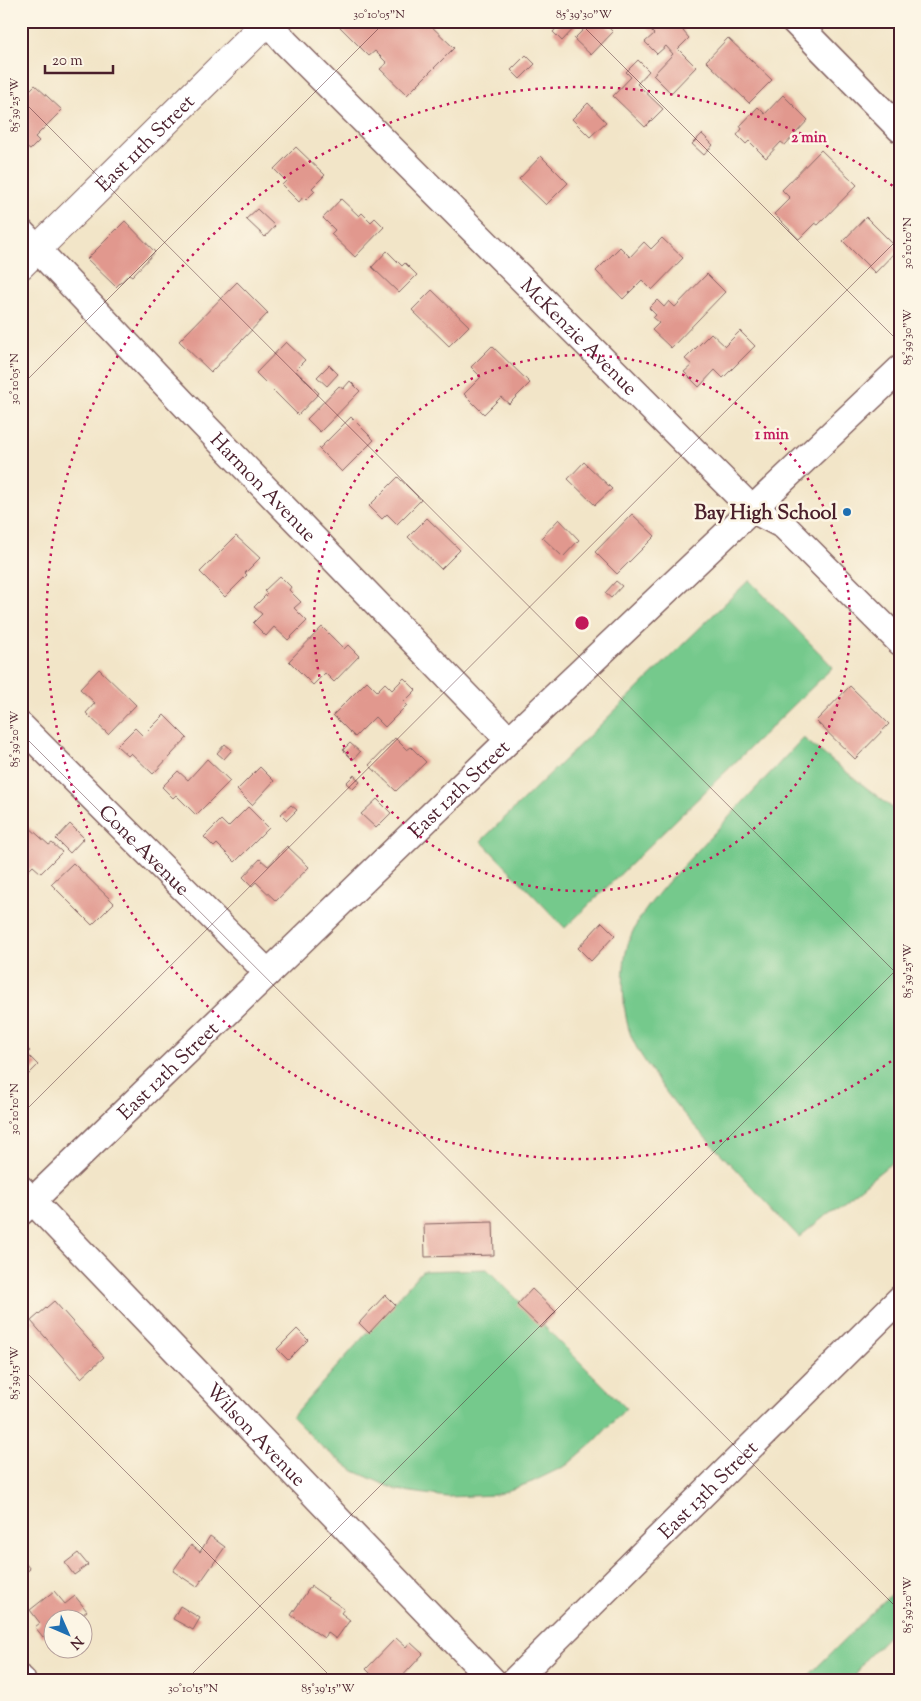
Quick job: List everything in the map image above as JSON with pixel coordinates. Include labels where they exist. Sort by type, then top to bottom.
[{"type":"main road","name":"East 11th Street","points":[[27,249],[267,22]]},
{"type":"street","points":[[794,21],[900,129]]},
{"type":"street","name":"McKenzie Avenue","points":[[267,22],[753,510],[784,526],[900,642]]},
{"type":"street","name":"Harmon Avenue","points":[[27,249],[201,422],[509,740]]},
{"type":"street","name":"East 12th Street","points":[[25,1201],[268,973],[509,740],[900,369]]},
{"type":"street","name":"Cone Avenue","points":[[21,726],[268,973]]},
{"type":"street","name":"Wilson Avenue","points":[[25,1201],[492,1680]]},
{"type":"street","name":"East 13th Street","points":[[515,1680],[900,1299]]},
{"type":"green space","points":[[749,580],[833,667],[565,928],[481,841]]},
{"type":"green space","points":[[803,738],[900,814],[900,1156],[799,1237],[673,1102],[635,1045],[627,1021],[623,987],[624,964],[628,944],[635,927],[645,911],[669,881]]},
{"type":"green space","points":[[487,1269],[626,1408],[595,1441],[567,1465],[532,1482],[495,1495],[447,1497],[397,1490],[354,1471],[322,1447],[292,1417],[422,1271]]},
{"type":"green space","points":[[900,1585],[900,1624],[864,1661],[853,1680],[812,1680],[808,1676]]},
{"type":"building","points":[[334,21],[426,21],[454,48],[407,95],[380,69],[387,63],[375,51],[369,56]]},
{"type":"building","points":[[563,21],[576,21],[578,24],[562,41],[553,32]]},
{"type":"building","points":[[592,21],[602,21],[613,32],[591,55],[574,39]]},
{"type":"building","points":[[641,21],[693,21],[683,31],[689,38],[678,49],[696,67],[671,93],[653,75],[673,54],[666,46],[657,54],[645,42],[654,34]]},
{"type":"building","points":[[728,38],[772,80],[749,103],[706,61]]},
{"type":"building","points":[[526,55],[535,64],[520,79],[511,70]]},
{"type":"building","points":[[638,60],[649,71],[637,84],[663,109],[645,127],[613,96],[631,77],[626,72]]},
{"type":"building","points":[[35,85],[62,110],[35,137],[39,141],[30,150],[26,147],[21,152],[21,99]]},
{"type":"building","points":[[783,95],[808,120],[785,145],[781,142],[766,158],[749,141],[746,144],[737,135],[742,129],[740,126],[758,107],[765,114]]},
{"type":"building","points":[[588,103],[606,122],[590,137],[572,119]]},
{"type":"building","points":[[702,134],[713,145],[704,155],[692,144]]},
{"type":"building","points":[[296,147],[325,175],[312,188],[315,191],[306,200],[303,197],[299,202],[282,185],[286,181],[274,169]]},
{"type":"building","points":[[821,150],[857,185],[818,225],[815,223],[799,239],[774,214],[790,198],[782,190]]},
{"type":"building","points":[[541,156],[568,183],[546,205],[519,179]]},
{"type":"building","points":[[341,199],[359,216],[362,213],[371,222],[375,218],[384,227],[355,257],[331,234],[335,230],[323,218]]},
{"type":"building","points":[[257,209],[275,226],[265,237],[246,219]]},
{"type":"building","points":[[866,217],[898,249],[875,273],[843,241]]},
{"type":"building","points":[[125,221],[155,252],[132,276],[129,274],[116,287],[87,259]]},
{"type":"building","points":[[662,238],[683,258],[652,290],[642,280],[623,299],[596,271],[620,247],[630,257],[644,242],[651,249]]},
{"type":"building","points":[[387,251],[402,266],[405,263],[417,275],[399,293],[372,267]]},
{"type":"building","points":[[707,274],[725,292],[671,348],[652,330],[659,323],[653,318],[656,315],[649,308],[657,300],[664,307],[669,301],[675,307]]},
{"type":"building","points":[[237,282],[268,313],[211,372],[179,341]]},
{"type":"building","points":[[432,290],[469,326],[449,346],[412,310]]},
{"type":"building","points":[[740,331],[755,346],[723,378],[715,370],[699,387],[684,372],[692,365],[685,359],[711,333],[725,346]]},
{"type":"building","points":[[286,342],[305,360],[295,370],[319,393],[298,415],[256,373]]},
{"type":"building","points":[[492,346],[530,383],[509,404],[501,397],[484,414],[464,394],[481,377],[471,367]]},
{"type":"building","points":[[329,365],[338,374],[327,386],[317,377]]},
{"type":"building","points":[[350,381],[360,391],[320,432],[307,419],[339,386],[343,389]]},
{"type":"building","points":[[351,417],[374,440],[342,472],[319,449]]},
{"type":"building","points":[[584,462],[612,489],[595,505],[568,479]]},
{"type":"building","points":[[398,477],[421,500],[397,524],[387,514],[382,519],[369,506]]},
{"type":"building","points":[[632,514],[655,536],[617,574],[595,552]]},
{"type":"building","points":[[427,518],[460,550],[441,569],[408,537]]},
{"type":"building","points":[[559,519],[579,540],[563,557],[542,537]]},
{"type":"building","points":[[236,536],[260,558],[245,573],[247,575],[225,597],[200,572]]},
{"type":"building","points":[[280,576],[291,587],[289,590],[301,602],[294,608],[307,621],[288,640],[274,627],[266,636],[253,623],[262,614],[254,607],[267,594],[264,591]]},
{"type":"building","points":[[616,581],[622,586],[611,598],[605,593]]},
{"type":"building","points":[[322,627],[344,649],[348,645],[359,656],[334,682],[325,673],[313,685],[289,661]]},
{"type":"building","points":[[99,669],[136,705],[108,734],[86,713],[95,703],[80,689]]},
{"type":"building","points":[[404,678],[416,690],[404,702],[407,705],[385,727],[375,717],[355,737],[333,715],[367,681],[377,691],[385,683],[392,690]]},
{"type":"building","points":[[850,686],[889,724],[855,759],[816,721]]},
{"type":"building","points":[[164,715],[187,738],[153,774],[131,753],[128,756],[117,746],[135,728],[143,736]]},
{"type":"building","points":[[395,738],[407,750],[411,747],[426,762],[396,791],[369,765]]},
{"type":"building","points":[[350,743],[360,752],[353,760],[343,750]]},
{"type":"building","points":[[225,744],[232,750],[224,759],[217,753]]},
{"type":"building","points":[[207,759],[230,781],[196,815],[176,795],[173,798],[162,787],[178,771],[188,780]]},
{"type":"building","points":[[260,767],[274,781],[252,805],[237,790]]},
{"type":"building","points":[[354,775],[360,782],[353,789],[346,783]]},
{"type":"building","points":[[377,799],[391,813],[376,828],[361,814]]},
{"type":"building","points":[[291,805],[297,810],[287,820],[281,814]]},
{"type":"building","points":[[248,807],[269,828],[235,862],[217,844],[214,847],[204,837],[221,820],[228,827]]},
{"type":"building","points":[[70,824],[84,838],[70,853],[56,839]]},
{"type":"building","points":[[29,827],[49,845],[52,843],[62,852],[41,873],[33,866],[21,878],[21,835]]},
{"type":"building","points":[[287,846],[309,867],[276,901],[256,882],[252,886],[243,877],[260,859],[268,866]]},
{"type":"building","points":[[73,863],[114,903],[92,925],[51,884]]},
{"type":"building","points":[[602,922],[615,935],[591,961],[578,948]]},
{"type":"building","points":[[21,1042],[30,1051],[27,1054],[38,1065],[21,1082]]},
{"type":"building","points":[[493,1222],[494,1255],[425,1257],[424,1224]]},
{"type":"building","points":[[532,1289],[556,1312],[541,1328],[517,1305]]},
{"type":"building","points":[[385,1295],[395,1305],[369,1333],[359,1323]]},
{"type":"building","points":[[54,1301],[104,1357],[81,1378],[31,1321]]},
{"type":"building","points":[[297,1329],[308,1340],[288,1360],[277,1349]]},
{"type":"building","points":[[210,1536],[225,1547],[197,1587],[173,1571],[191,1545],[200,1552]]},
{"type":"building","points":[[78,1553],[88,1565],[74,1575],[65,1563]]},
{"type":"building","points":[[21,1558],[30,1569],[21,1576]]},
{"type":"building","points":[[311,1586],[344,1609],[341,1613],[350,1620],[336,1639],[327,1632],[324,1638],[291,1615]]},
{"type":"building","points":[[54,1591],[65,1604],[75,1596],[85,1608],[42,1608],[42,1636],[35,1627],[40,1623],[30,1610]]},
{"type":"building","points":[[180,1606],[200,1618],[193,1630],[173,1619]]},
{"type":"building","points":[[396,1638],[406,1647],[410,1642],[423,1654],[399,1680],[377,1680],[366,1669]]},
{"type":"place","name":"Bay High School","points":[[847,512]]}]
